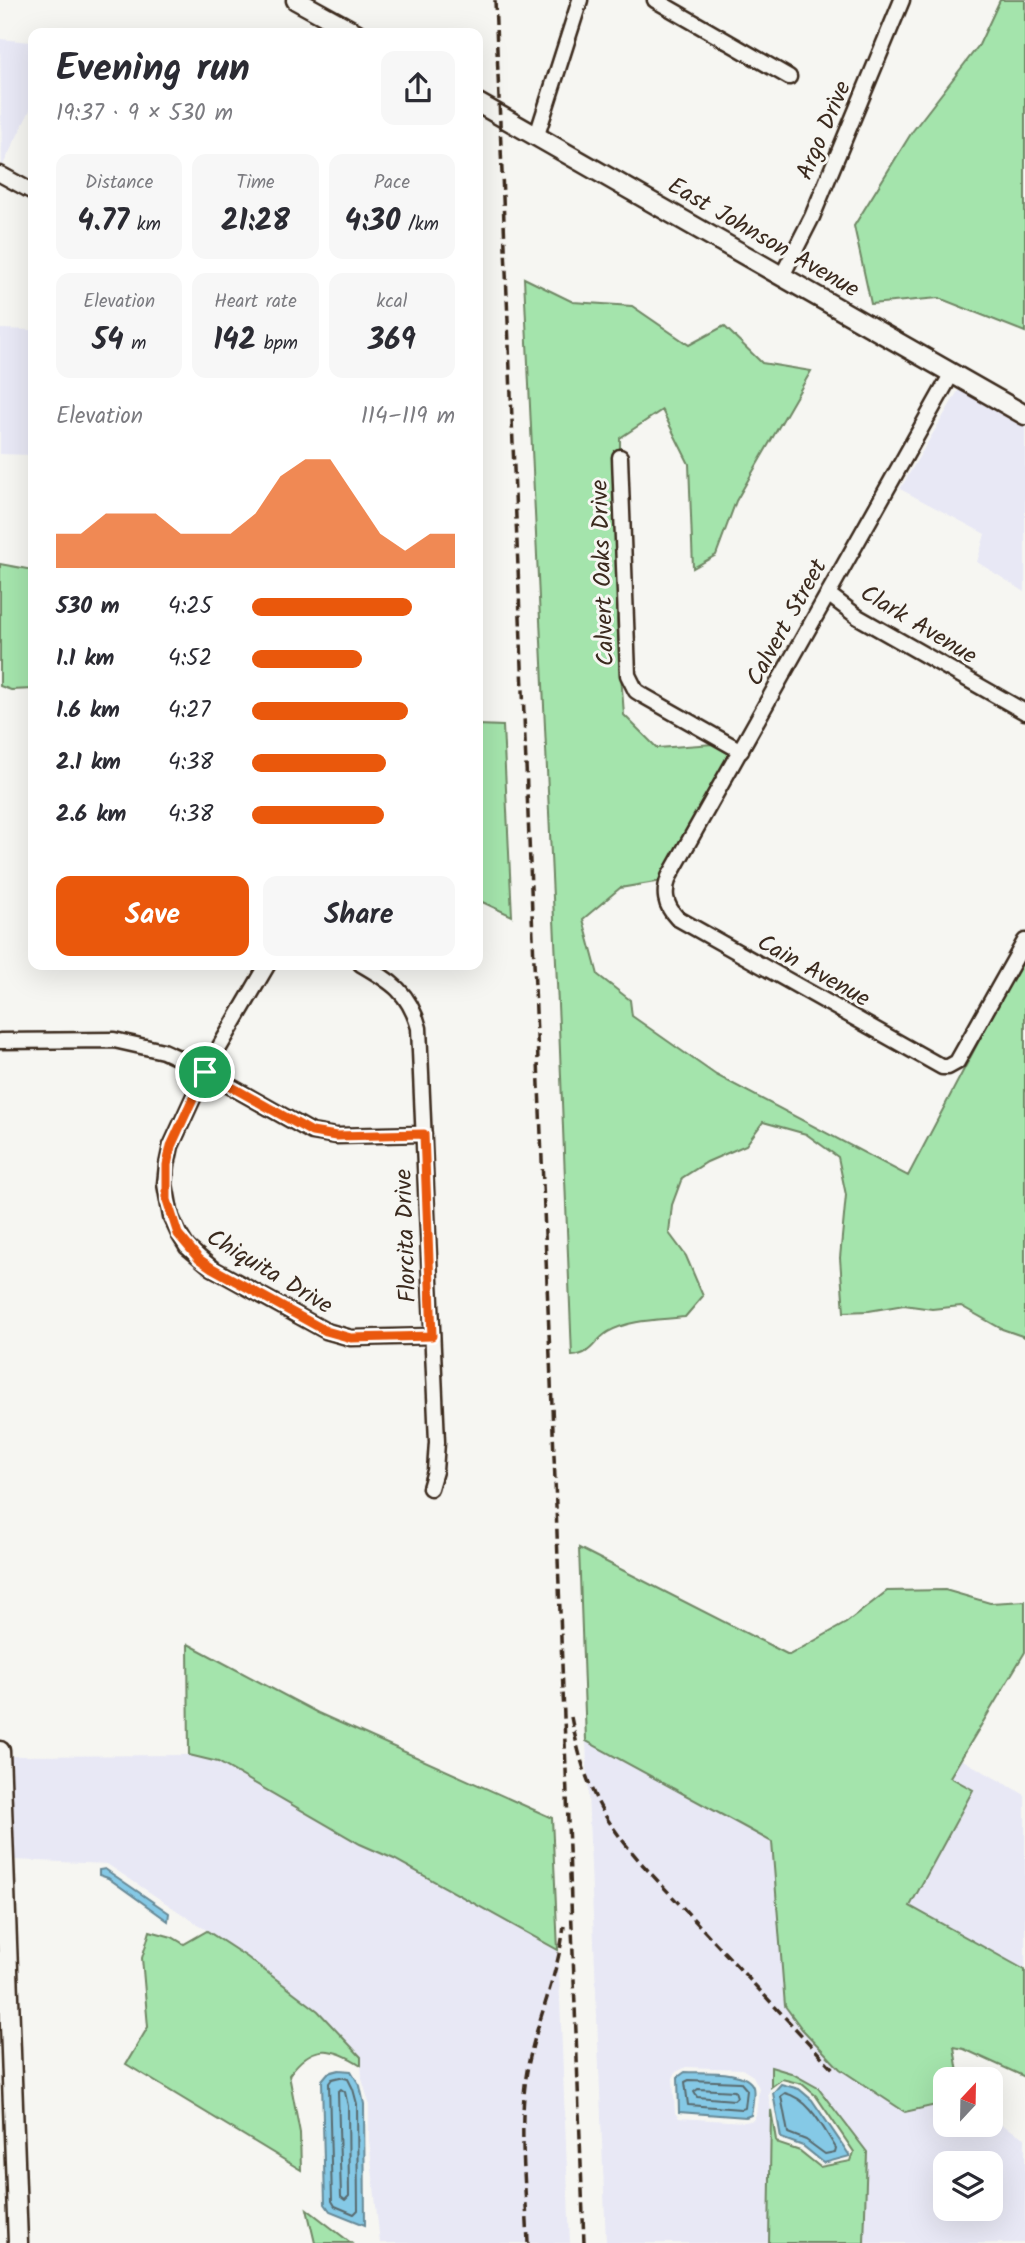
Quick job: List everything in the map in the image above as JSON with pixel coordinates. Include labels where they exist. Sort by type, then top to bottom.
[{"type":"main road","points":[[296,0],[347,28]]},
{"type":"main road","name":"East Johnson Avenue","points":[[483,106],[1025,415]]},
{"type":"main road","points":[[0,1751],[5,2026],[18,2243]]},
{"type":"street","points":[[537,135],[580,0]]},
{"type":"street","points":[[655,0],[789,77]]},
{"type":"street","name":"Argo Drive","points":[[782,276],[812,216],[902,0]]},
{"type":"street","points":[[0,174],[28,189]]},
{"type":"street","name":"Calvert Street","points":[[665,895],[669,877],[952,373]]},
{"type":"street","name":"Calvert Oaks Drive","points":[[620,457],[628,675],[632,684],[644,696],[741,751]]},
{"type":"street","name":"Clark Avenue","points":[[828,594],[858,617],[1025,712]]},
{"type":"street","name":"Cain Avenue","points":[[665,895],[667,904],[677,918],[942,1067],[957,1062],[1025,941]]},
{"type":"street","name":"Chiquita Drive","points":[[264,970],[205,1072],[171,1146],[167,1165],[167,1200],[178,1234],[187,1247],[212,1268],[326,1331],[351,1338],[432,1336]]},
{"type":"street","name":"Florcita Drive","points":[[372,970],[400,990],[415,1015],[419,1028],[437,1453],[430,1488]]},
{"type":"street","points":[[0,1041],[114,1040],[137,1044],[163,1051],[205,1072],[312,1132],[336,1136],[424,1134]]},
{"type":"shaded area","points":[[0,39],[28,42],[28,114],[2,167]]},
{"type":"shaded area","points":[[0,329],[28,330],[28,455],[0,454]]},
{"type":"shaded area","points":[[961,386],[1025,423],[1025,592],[977,562],[985,534],[900,489]]},
{"type":"shaded area","points":[[586,1741],[772,1842],[785,2006],[905,2112],[933,2106],[933,2137],[1003,2137],[1003,2126],[1025,2138],[1025,2243],[864,2243],[867,2151],[818,2088],[771,2068],[771,2087],[768,2094],[771,2110],[769,2243],[606,2243]],"holes":[[[686,2067],[742,2069],[753,2076],[759,2088],[753,2120],[745,2122],[679,2118],[675,2113],[673,2078],[676,2072]]]},
{"type":"shaded area","points":[[189,1755],[218,1762],[360,1844],[394,1859],[558,1950],[570,2243],[380,2243],[369,2140],[369,2103],[362,2079],[361,2057],[247,1957],[107,1864],[14,1860],[13,1900],[9,1823],[12,1823],[10,1756]]},
{"type":"shaded area","points":[[961,1759],[1025,1795],[1025,1970],[909,1907],[973,1790],[950,1778]]},
{"type":"green space","points":[[1000,0],[1025,0],[1025,332],[939,298],[871,304],[854,226],[912,132],[979,45]]},
{"type":"green space","points":[[524,278],[573,302],[632,306],[689,345],[724,326],[762,363],[811,371],[736,501],[716,555],[693,568],[689,464],[662,410],[620,438],[620,450],[614,451],[620,584],[617,620],[624,715],[657,748],[714,744],[732,754],[661,881],[620,888],[583,919],[598,975],[630,1000],[632,1016],[716,1075],[908,1176],[1025,953],[1025,1337],[1002,1329],[961,1306],[932,1309],[904,1305],[844,1312],[840,1258],[846,1195],[838,1157],[806,1134],[763,1122],[746,1145],[707,1162],[682,1178],[672,1205],[669,1233],[686,1256],[703,1296],[685,1317],[645,1321],[617,1328],[608,1332],[584,1353],[572,1356]]},
{"type":"green space","points":[[0,564],[28,569],[28,689],[11,690],[0,686]]},
{"type":"green space","points":[[483,725],[503,726],[512,916],[483,902]]},
{"type":"green space","points":[[579,1548],[789,1655],[846,1623],[887,1591],[945,1590],[990,1603],[1025,1601],[1025,1652],[950,1777],[973,1790],[910,1906],[1025,1970],[1025,2077],[954,2047],[957,2067],[933,2067],[933,2106],[905,2112],[840,2069],[802,2029],[785,2006],[772,1842],[586,1741]]},
{"type":"green space","points":[[188,1644],[318,1713],[552,1818],[558,1950],[394,1859],[360,1844],[218,1762],[189,1755]]},
{"type":"green space","points":[[150,1931],[172,1937],[184,1944],[207,1931],[247,1957],[318,2011],[361,2057],[361,2065],[330,2051],[313,2053],[289,2075],[300,2133],[301,2170],[126,2064],[148,2027],[142,1958]]},
{"type":"green space","points":[[771,2067],[791,2073],[818,2088],[867,2152],[864,2243],[769,2243],[771,2110],[779,2144],[800,2151],[820,2167],[851,2161],[854,2152],[816,2096],[802,2084],[782,2079],[771,2087]]},
{"type":"green space","points":[[307,2209],[351,2243],[315,2243]]},
{"type":"water","points":[[105,1869],[169,1913],[168,1921],[108,1878],[99,1875],[99,1870]]},
{"type":"water","points":[[351,2071],[360,2086],[364,2104],[365,2225],[330,2211],[325,2204],[322,2080],[328,2073]]},
{"type":"water","points":[[685,2072],[712,2072],[743,2077],[754,2090],[751,2115],[746,2117],[679,2112],[678,2077]]},
{"type":"water","points":[[781,2084],[799,2089],[812,2100],[850,2156],[824,2163],[803,2146],[781,2138],[773,2093]]},
{"type":"railway","points":[[495,0],[584,2243]]},
{"type":"railway","points":[[571,1717],[581,1761],[595,1797],[615,1830],[643,1865],[833,2069]]},
{"type":"railway","points":[[528,2243],[524,2179],[524,2091],[531,2053],[557,1963],[564,1926]]},
{"type":"route","points":[[205,1072],[312,1132],[327,1136],[424,1134],[432,1336],[339,1336],[212,1268],[187,1247],[171,1217],[165,1184],[171,1146],[205,1072]]}]
